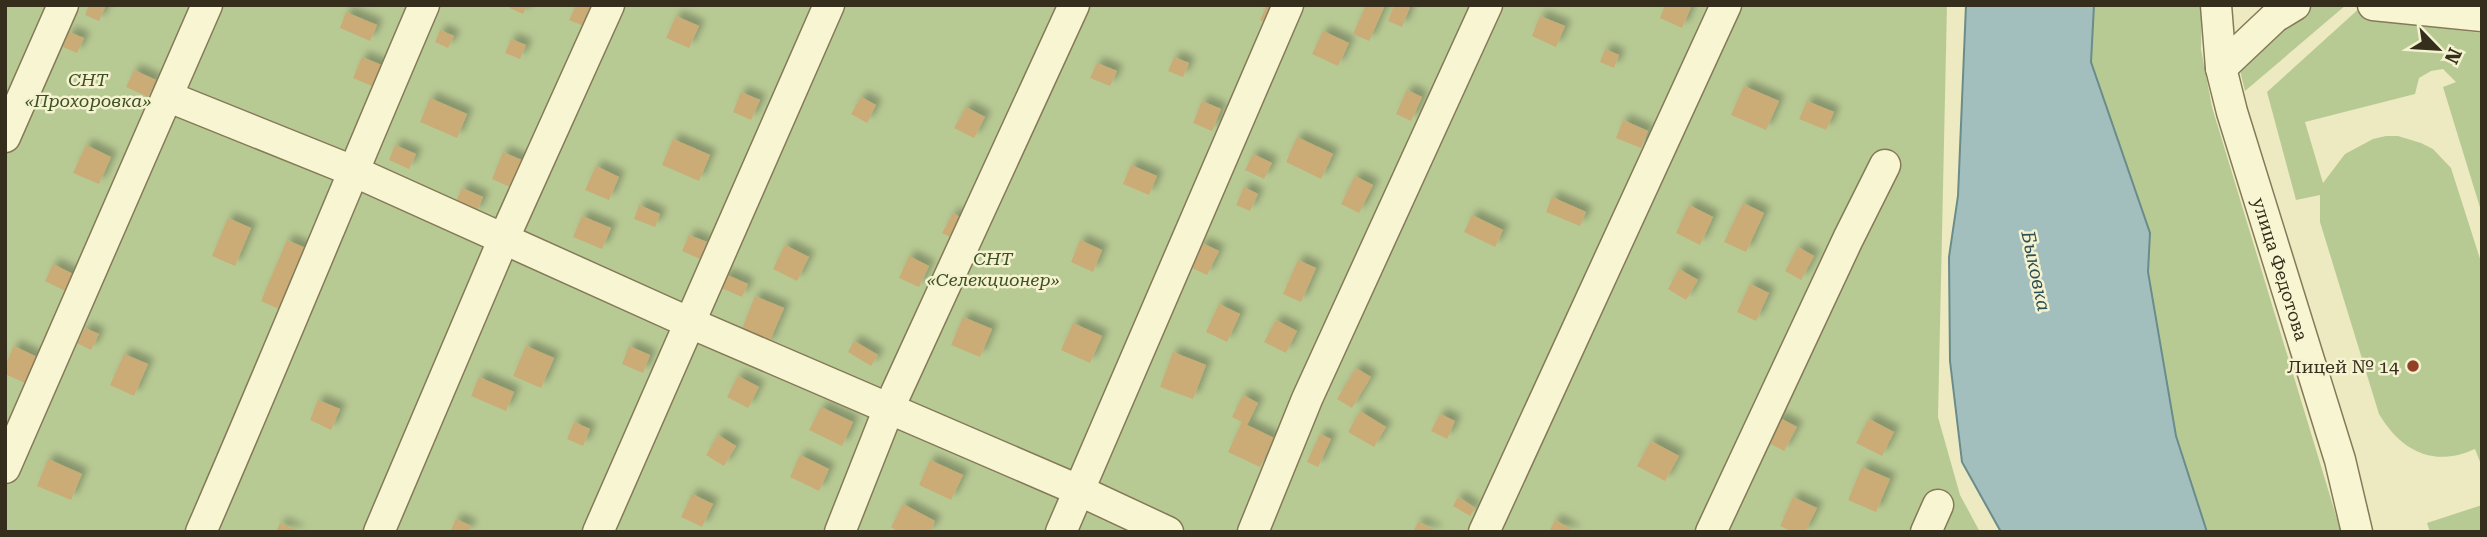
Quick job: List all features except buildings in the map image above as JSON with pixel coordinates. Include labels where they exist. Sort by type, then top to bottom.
[{"type":"street","points":[[5,137],[63,5]]},
{"type":"street","points":[[5,468],[207,5]]},
{"type":"street","points":[[201,532],[424,5]]},
{"type":"street","points":[[379,532],[504,238],[609,5]]},
{"type":"street","points":[[598,532],[688,321],[829,5]]},
{"type":"street","points":[[840,532],[889,408],[1074,5]]},
{"type":"street","points":[[1060,532],[1288,5]]},
{"type":"street","points":[[1253,532],[1307,399],[1487,5]]},
{"type":"street","points":[[1484,532],[1726,5]]},
{"type":"street","name":"улица Федотова","points":[[2216,5],[2221,68],[2232,112],[2340,460],[2357,532]]},
{"type":"street","points":[[2221,68],[2275,17],[2295,5]]},
{"type":"street","points":[[2373,5],[2482,16]]},
{"type":"street","points":[[169,97],[353,171],[1168,532]]},
{"type":"street","points":[[1711,532],[1885,165]]},
{"type":"green space","name":"СНТ «Селекционер»","points":[[5,5],[1947,5],[1938,417],[1960,495],[1980,532],[5,532]]},
{"type":"green space","points":[[2094,5],[2202,5],[2201,49],[2212,107],[2341,532],[2207,532],[2176,436],[2148,272],[2150,233],[2091,62]]},
{"type":"green space","points":[[2265,5],[2346,5],[2245,91],[2236,54],[2261,30]]},
{"type":"green space","name":"Лицей № 14","points":[[2363,5],[2379,21],[2482,33],[2482,214],[2443,87],[2456,82],[2443,69],[2431,71],[2419,78],[2415,94],[2305,122],[2323,183],[2345,154],[2373,139],[2386,136],[2398,136],[2421,143],[2433,149],[2451,168],[2482,265],[2482,467],[2475,449],[2446,457],[2432,456],[2408,446],[2379,414],[2320,222],[2320,195],[2296,200],[2267,92]]},
{"type":"green space","points":[[2482,505],[2482,532],[2430,532],[2427,523]]},
{"type":"water","name":"Быковка","points":[[1966,5],[2094,5],[2091,62],[2150,233],[2148,272],[2176,436],[2207,532],[2001,532],[1962,462],[1950,361],[1949,257],[1958,196]]},
{"type":"place","name":"Лицей № 14","points":[[2413,366]]},
{"type":"park label","name":"СНТ «Прохоровка»","points":[[88,89]]}]
